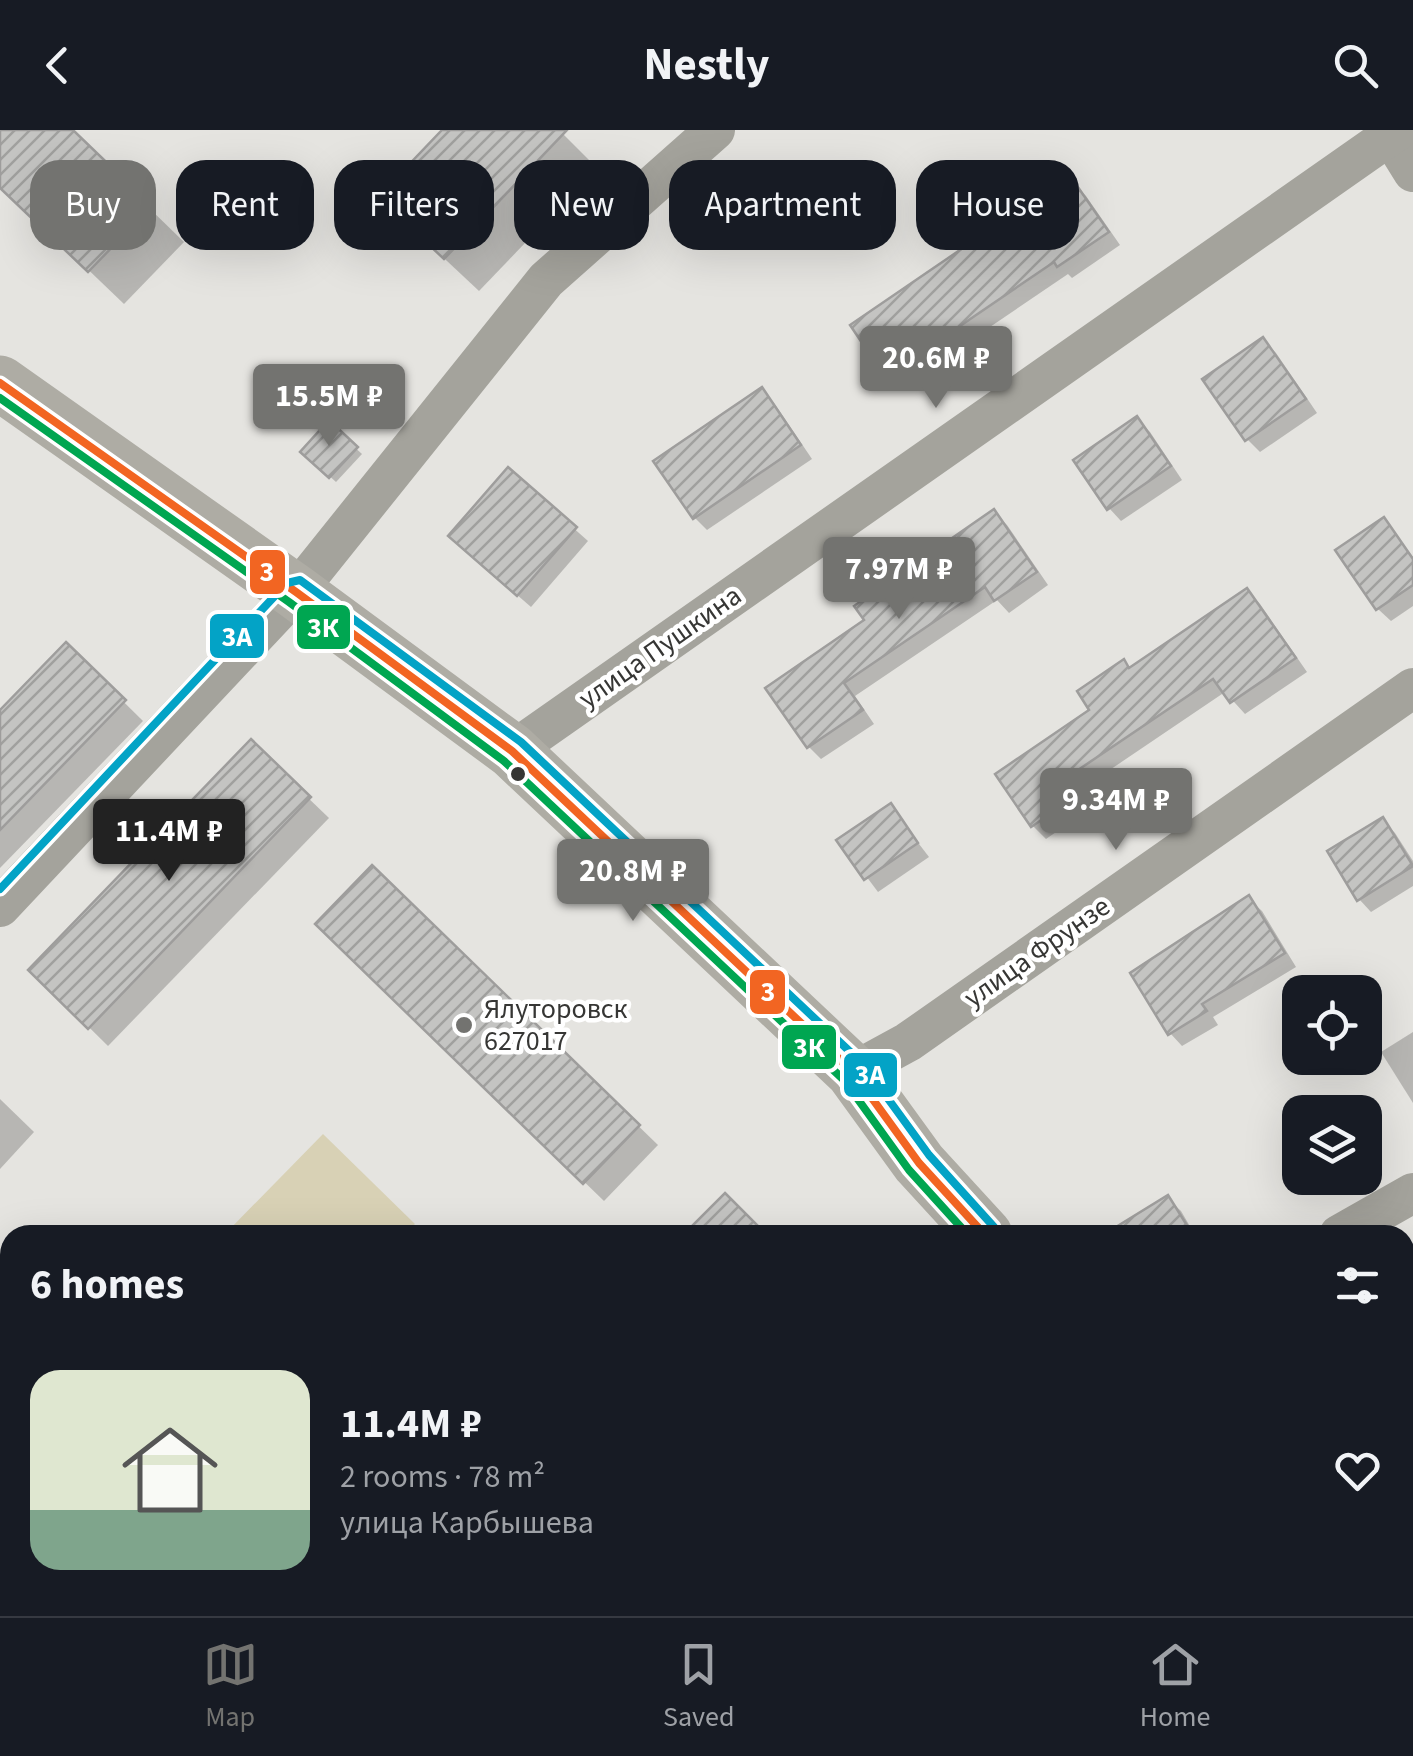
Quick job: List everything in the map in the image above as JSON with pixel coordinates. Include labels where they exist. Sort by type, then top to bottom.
[{"type":"street","points":[[0,908],[296,592],[546,280],[714,130]]},
{"type":"street","points":[[1392,132],[1413,172]]},
{"type":"street","name":"улица Пушкина","points":[[512,751],[1392,132]]},
{"type":"street","points":[[0,383],[296,592],[512,751],[853,1072],[918,1163],[976,1225]]},
{"type":"street","name":"улица Фрунзе","points":[[853,1072],[908,1042],[1413,688]]},
{"type":"street","points":[[1357,1225],[1413,1193]]},
{"type":"shaded area","points":[[323,1134],[415,1224],[414,1225],[234,1225]]},
{"type":"building","points":[[0,130],[73,130],[104,160],[30,160],[30,217],[0,188]]},
{"type":"building","points":[[442,130],[567,130],[538,160],[514,160],[514,186],[494,207],[494,160],[413,160]]},
{"type":"building","points":[[1079,189],[1109,232],[1057,267],[1054,262],[885,377],[850,325],[960,250],[1079,250]]},
{"type":"building","points":[[65,250],[109,250],[88,272]]},
{"type":"building","points":[[434,250],[453,250],[444,259]]},
{"type":"building","points":[[1263,337],[1306,399],[1245,441],[1202,379]]},
{"type":"building","points":[[762,387],[801,445],[693,519],[653,461]]},
{"type":"building","points":[[1137,416],[1171,466],[1107,510],[1073,460]]},
{"type":"building","points":[[329,420],[358,447],[329,478],[300,452]]},
{"type":"building","points":[[508,467],[577,527],[517,596],[448,536]]},
{"type":"building","points":[[994,509],[1037,572],[994,601],[985,587],[844,683],[863,710],[807,748],[765,688],[864,620],[854,606]]},
{"type":"building","points":[[1384,517],[1413,559],[1413,585],[1376,610],[1335,550]]},
{"type":"building","points":[[1247,588],[1296,658],[1230,703],[1213,679],[1075,772],[1087,789],[1031,827],[995,774],[1089,710],[1077,691],[1124,659],[1129,668]]},
{"type":"building","points":[[66,642],[126,700],[0,830],[0,710]]},
{"type":"building","points":[[251,739],[311,797],[88,1029],[28,970]]},
{"type":"building","points":[[891,803],[918,843],[864,880],[836,840]]},
{"type":"building","points":[[1383,817],[1413,866],[1357,901],[1327,851]]},
{"type":"building","points":[[372,865],[640,1125],[583,1184],[315,924]]},
{"type":"building","points":[[1249,895],[1285,953],[1202,1004],[1207,1011],[1168,1035],[1130,973]]},
{"type":"building","points":[[725,1193],[757,1225],[693,1225]]},
{"type":"building","points":[[1168,1195],[1187,1225],[1119,1225]]},
{"type":"transit line","name":"3","points":[[0,383],[296,592],[512,751],[853,1072],[919,1163],[976,1225]]},
{"type":"transit line","name":"3К","points":[[0,398],[289,602],[504,761],[844,1080],[909,1170],[959,1225]]},
{"type":"transit line","name":"3А","points":[[0,889],[287,583],[300,580],[521,742],[862,1063],[929,1155],[992,1225]]},
{"type":"place","name":"Ялуторовск 627017","points":[[464,1025]]}]
